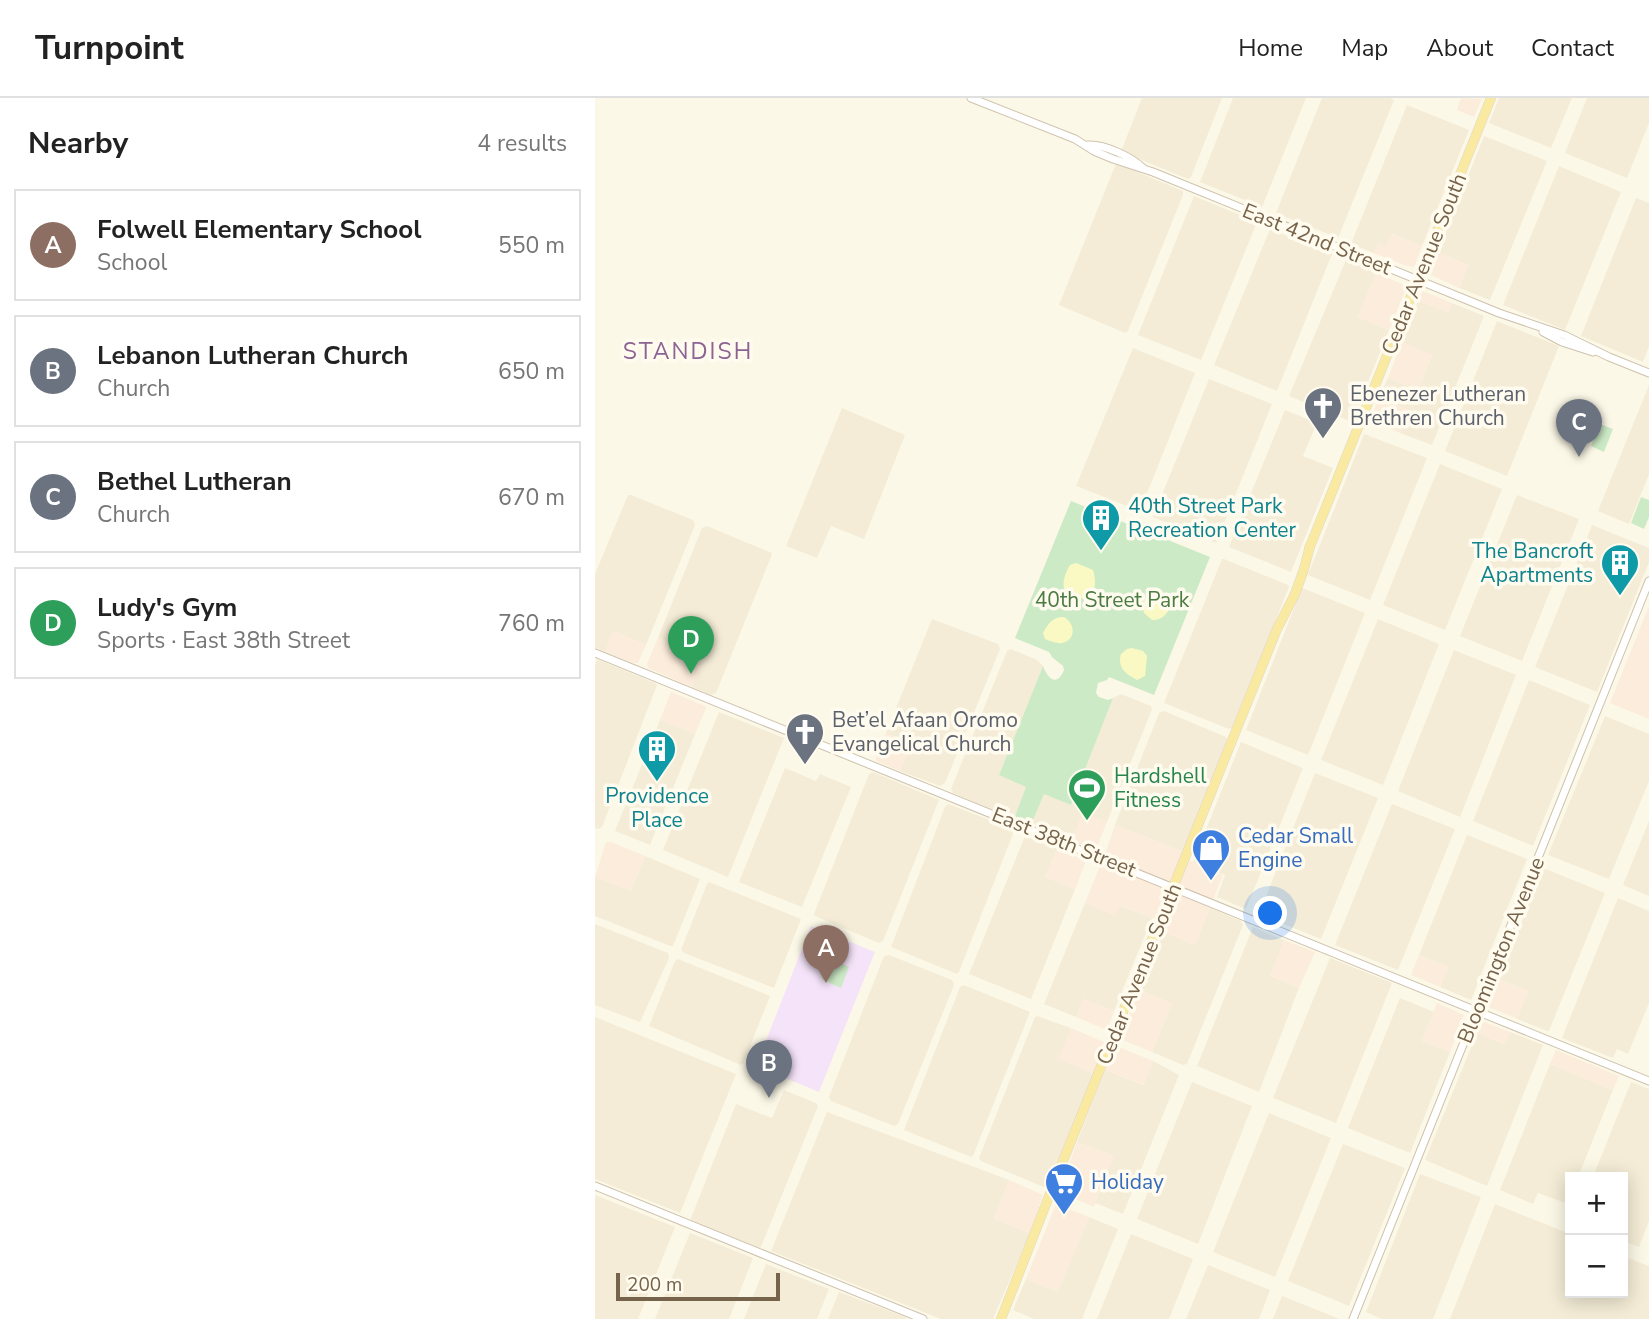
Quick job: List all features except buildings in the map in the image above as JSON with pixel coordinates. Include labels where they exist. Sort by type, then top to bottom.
[{"type":"main road","name":"Cedar Avenue South","points":[[1001,1319],[1294,581],[1491,98]]},
{"type":"street","name":"East 42nd Street","points":[[971,98],[1087,145],[1094,151],[1143,168],[1530,324],[1562,342],[1649,373]]},
{"type":"street","name":"Bloomington Avenue","points":[[1353,1319],[1649,581]]},
{"type":"street","name":"East 38th Street","points":[[595,653],[1649,1081]]},
{"type":"street","points":[[595,1186],[923,1319]]},
{"type":"shaded area","points":[[1142,98],[1222,98],[1188,179],[1122,152]]},
{"type":"shaded area","points":[[1233,98],[1306,98],[1262,207],[1200,182]]},
{"type":"shaded area","points":[[1322,98],[1394,100],[1338,238],[1276,213]]},
{"type":"shaded area","points":[[1461,98],[1482,99],[1474,117],[1457,110]]},
{"type":"shaded area","points":[[1499,98],[1572,98],[1551,148],[1489,123]]},
{"type":"shaded area","points":[[1587,98],[1649,98],[1649,123],[1627,178],[1565,153]]},
{"type":"shaded area","points":[[1407,105],[1469,130],[1422,246],[1392,234],[1386,246],[1378,244],[1374,253],[1351,244]]},
{"type":"shaded area","points":[[1484,136],[1547,161],[1490,300],[1459,288],[1468,265],[1438,252]]},
{"type":"shaded area","points":[[1118,164],[1183,191],[1125,333],[1059,305]]},
{"type":"shaded area","points":[[1559,166],[1621,192],[1565,330],[1503,305]]},
{"type":"shaded area","points":[[1194,196],[1257,222],[1201,360],[1138,335]]},
{"type":"shaded area","points":[[1636,198],[1649,203],[1649,346],[1643,362],[1581,336]]},
{"type":"shaded area","points":[[1270,229],[1332,254],[1277,391],[1214,365]]},
{"type":"shaded area","points":[[1391,234],[1422,246],[1414,267],[1374,253],[1378,243],[1386,246]]},
{"type":"shaded area","points":[[1438,252],[1468,265],[1459,288],[1429,274]]},
{"type":"shaded area","points":[[1346,260],[1376,273],[1358,317],[1389,330],[1352,422],[1289,396]]},
{"type":"shaded area","points":[[1376,273],[1407,286],[1389,330],[1358,317]]},
{"type":"shaded area","points":[[1423,291],[1452,303],[1448,313],[1418,301]]},
{"type":"shaded area","points":[[1418,301],[1448,313],[1452,303],[1484,316],[1432,445],[1400,433],[1409,410],[1379,398],[1388,378],[1418,390],[1432,355],[1402,342]]},
{"type":"shaded area","points":[[1497,321],[1559,346],[1507,476],[1445,451]]},
{"type":"shaded area","points":[[1402,342],[1432,354],[1418,390],[1388,378]]},
{"type":"shaded area","points":[[1133,348],[1195,373],[1140,511],[1076,486]]},
{"type":"shaded area","points":[[1209,379],[1272,404],[1216,543],[1153,517]]},
{"type":"shaded area","points":[[1649,385],[1649,474],[1629,524],[1598,511]]},
{"type":"shaded area","points":[[1379,398],[1409,410],[1400,433],[1370,420]]},
{"type":"shaded area","points":[[842,408],[905,435],[864,539],[831,526],[817,558],[786,546]]},
{"type":"shaded area","points":[[1285,410],[1317,423],[1303,456],[1333,468],[1291,572],[1229,547]]},
{"type":"shaded area","points":[[1364,434],[1427,458],[1370,600],[1308,575]]},
{"type":"shaded area","points":[[1440,464],[1502,489],[1445,630],[1383,605]]},
{"type":"shaded area","points":[[628,495],[693,520],[695,525],[646,645],[613,631],[605,652],[595,647],[595,574]]},
{"type":"shaded area","points":[[1517,495],[1579,519],[1522,661],[1460,636]]},
{"type":"shaded area","points":[[1592,525],[1649,548],[1649,562],[1597,692],[1535,667]]},
{"type":"shaded area","points":[[707,526],[772,553],[716,693],[711,695],[692,687],[700,667],[689,662],[692,653],[658,638],[702,528]]},
{"type":"shaded area","points":[[1222,559],[1289,587],[1232,728],[1229,729],[1164,703]]},
{"type":"shaded area","points":[[1302,588],[1365,613],[1308,755],[1246,730]]},
{"type":"shaded area","points":[[1649,606],[1649,719],[1610,703]]},
{"type":"shaded area","points":[[932,619],[998,644],[1000,649],[945,783],[940,786],[900,771],[911,744],[886,733]]},
{"type":"shaded area","points":[[1378,619],[1439,644],[1383,785],[1321,760]]},
{"type":"shaded area","points":[[613,631],[646,645],[638,663],[605,652]]},
{"type":"shaded area","points":[[658,638],[692,653],[689,662],[701,667],[692,687],[648,668],[647,664]]},
{"type":"shaded area","points":[[1011,649],[1037,660],[1043,666],[999,775],[1027,787],[1014,819],[953,793],[951,789],[1007,651]]},
{"type":"shaded area","points":[[1454,650],[1516,675],[1460,817],[1398,791]]},
{"type":"shaded area","points":[[597,659],[657,685],[599,829],[595,828]]},
{"type":"shaded area","points":[[1529,680],[1590,705],[1533,846],[1473,821]]},
{"type":"shaded area","points":[[671,692],[705,706],[695,734],[660,720]]},
{"type":"shaded area","points":[[1121,694],[1151,706],[1152,709],[1107,822],[1083,813],[1072,841],[1031,825],[1044,794],[1071,804],[1113,698]]},
{"type":"shaded area","points":[[1164,711],[1226,737],[1227,740],[1182,851],[1115,825],[1159,713]]},
{"type":"shaded area","points":[[719,712],[784,738],[728,877],[663,850]]},
{"type":"shaded area","points":[[1605,716],[1649,734],[1649,781],[1609,879],[1548,855]]},
{"type":"shaded area","points":[[660,720],[695,734],[650,845],[615,831]]},
{"type":"shaded area","points":[[886,733],[911,743],[900,771],[876,760]]},
{"type":"shaded area","points":[[1241,742],[1303,768],[1246,909],[1217,897],[1225,875],[1193,862]]},
{"type":"shaded area","points":[[785,768],[816,781],[820,774],[851,787],[802,907],[739,882]]},
{"type":"shaded area","points":[[873,772],[939,800],[883,941],[879,943],[814,914],[869,774]]},
{"type":"shaded area","points":[[1315,773],[1378,798],[1321,939],[1259,914]]},
{"type":"shaded area","points":[[948,804],[1014,831],[957,974],[891,947]]},
{"type":"shaded area","points":[[1392,804],[1455,829],[1398,970],[1335,945]]},
{"type":"shaded area","points":[[1083,812],[1107,822],[1097,847],[1093,850],[1072,841]]},
{"type":"shaded area","points":[[1649,821],[1649,896],[1623,885]]},
{"type":"shaded area","points":[[1115,825],[1182,851],[1181,857],[1223,875],[1195,945],[1162,931],[1165,923],[1120,905],[1115,916],[1085,903],[1100,866],[1131,877],[1134,866],[1105,854]]},
{"type":"shaded area","points":[[1467,835],[1527,859],[1471,1000],[1440,987],[1448,967],[1419,955]]},
{"type":"shaded area","points":[[1025,836],[1057,848],[1045,877],[1075,889],[1031,999],[969,974]]},
{"type":"shaded area","points":[[606,842],[645,856],[631,891],[595,877]]},
{"type":"shaded area","points":[[1057,848],[1086,861],[1075,889],[1045,877]]},
{"type":"shaded area","points":[[645,856],[700,879],[673,946],[595,916],[595,877],[631,891]]},
{"type":"shaded area","points":[[1543,868],[1605,893],[1549,1031],[1517,1019],[1528,991],[1499,979]]},
{"type":"shaded area","points":[[709,882],[801,919],[774,988],[681,950]]},
{"type":"shaded area","points":[[1618,898],[1649,911],[1649,1003],[1628,1054],[1617,1049],[1613,1058],[1562,1038]]},
{"type":"shaded area","points":[[1085,903],[1115,915],[1119,905],[1152,918],[1114,1011],[1083,999],[1076,1017],[1044,1004]]},
{"type":"shaded area","points":[[1210,908],[1241,921],[1243,925],[1187,1064],[1183,1065],[1152,1052],[1172,1004],[1139,989],[1162,931],[1195,945]]},
{"type":"shaded area","points":[[595,924],[668,953],[669,958],[640,1022],[595,1005]]},
{"type":"shaded area","points":[[811,926],[875,952],[819,1092],[756,1066]]},
{"type":"shaded area","points":[[1253,927],[1284,940],[1270,976],[1299,988],[1259,1092],[1197,1066]]},
{"type":"shaded area","points":[[1284,940],[1315,952],[1299,988],[1270,976]]},
{"type":"shaded area","points":[[889,955],[952,980],[954,985],[898,1124],[894,1126],[831,1101],[829,1097],[884,956]]},
{"type":"shaded area","points":[[1419,955],[1448,967],[1440,987],[1411,975]]},
{"type":"shaded area","points":[[1330,958],[1392,983],[1336,1123],[1273,1098]]},
{"type":"shaded area","points":[[678,959],[770,996],[743,1064],[649,1026]]},
{"type":"shaded area","points":[[1499,979],[1528,991],[1517,1019],[1489,1007]]},
{"type":"shaded area","points":[[964,985],[1030,1012],[971,1157],[904,1130],[960,987]]},
{"type":"shaded area","points":[[1139,989],[1172,1004],[1152,1052],[1120,1039]]},
{"type":"shaded area","points":[[1400,998],[1434,1012],[1422,1041],[1450,1052],[1410,1153],[1348,1128]]},
{"type":"shaded area","points":[[1083,999],[1114,1011],[1107,1030],[1076,1017]]},
{"type":"shaded area","points":[[1437,1003],[1464,1015],[1450,1052],[1422,1041]]},
{"type":"shaded area","points":[[1037,1016],[1071,1028],[1059,1059],[1094,1074],[1049,1187],[1046,1188],[979,1158]]},
{"type":"shaded area","points":[[595,1017],[736,1074],[680,1213],[595,1179]]},
{"type":"shaded area","points":[[1482,1021],[1510,1032],[1505,1044],[1477,1033]]},
{"type":"shaded area","points":[[1071,1028],[1106,1043],[1094,1074],[1058,1059]]},
{"type":"shaded area","points":[[1510,1032],[1543,1045],[1487,1186],[1425,1160],[1477,1033],[1504,1044]]},
{"type":"shaded area","points":[[1116,1047],[1153,1061],[1144,1085],[1105,1070]]},
{"type":"shaded area","points":[[1556,1050],[1619,1076],[1613,1090],[1550,1064]]},
{"type":"shaded area","points":[[1153,1061],[1179,1075],[1123,1214],[1095,1203],[1114,1156],[1077,1142],[1105,1070],[1143,1085]]},
{"type":"shaded area","points":[[1550,1064],[1613,1090],[1580,1172],[1565,1172],[1565,1203],[1538,1193],[1533,1204],[1500,1190]]},
{"type":"shaded area","points":[[1192,1082],[1252,1106],[1198,1244],[1137,1219]]},
{"type":"shaded area","points":[[1631,1082],[1649,1089],[1649,1221],[1639,1247],[1628,1243],[1628,1172],[1595,1172]]},
{"type":"shaded area","points":[[784,1090],[818,1106],[759,1248],[691,1218],[736,1104],[772,1118]]},
{"type":"shaded area","points":[[827,1112],[1009,1180],[994,1219],[1030,1233],[993,1319],[941,1319],[771,1251]]},
{"type":"shaded area","points":[[1269,1113],[1331,1138],[1275,1277],[1213,1252]]},
{"type":"shaded area","points":[[1077,1142],[1114,1156],[1094,1207],[1059,1192]]},
{"type":"shaded area","points":[[1343,1144],[1405,1168],[1349,1306],[1288,1281]]},
{"type":"shaded area","points":[[1420,1174],[1481,1197],[1433,1319],[1382,1319],[1366,1312]]},
{"type":"shaded area","points":[[1009,1180],[1043,1195],[1030,1233],[994,1219]]},
{"type":"shaded area","points":[[595,1195],[675,1227],[638,1319],[595,1319]]},
{"type":"shaded area","points":[[1056,1204],[1089,1217],[1058,1292],[1026,1279]]},
{"type":"shaded area","points":[[1495,1204],[1565,1232],[1565,1298],[1628,1298],[1628,1258],[1649,1266],[1649,1319],[1450,1319]]},
{"type":"shaded area","points":[[1089,1217],[1118,1229],[1082,1319],[1034,1319],[1013,1310],[1026,1279],[1058,1292]]},
{"type":"shaded area","points":[[690,1233],[753,1258],[729,1319],[655,1319]]},
{"type":"shaded area","points":[[1131,1234],[1193,1259],[1169,1319],[1097,1319]]},
{"type":"shaded area","points":[[766,1264],[829,1289],[817,1319],[744,1319]]},
{"type":"shaded area","points":[[1208,1265],[1270,1290],[1259,1319],[1186,1319]]},
{"type":"shaded area","points":[[839,1292],[905,1317],[906,1319],[828,1319]]},
{"type":"shaded area","points":[[1282,1296],[1340,1319],[1273,1319]]},
{"type":"green space","points":[[1600,424],[1613,429],[1604,452],[1591,446]]},
{"type":"green space","points":[[1641,497],[1649,500],[1649,517],[1644,529],[1631,523]]},
{"type":"green space","name":"40th Street Park","points":[[1071,501],[1210,557],[1154,695],[1109,677],[1098,683],[1096,693],[1099,697],[1108,700],[1113,698],[1071,805],[1044,794],[1031,825],[1014,819],[1026,787],[999,775],[1043,666],[1047,674],[1056,680],[1064,670],[1049,652],[1015,638]]},
{"type":"green space","points":[[828,958],[849,967],[841,988],[823,980],[821,976]]},
{"type":"sand","points":[[1076,563],[1093,570],[1095,585],[1087,598],[1072,597],[1065,590],[1066,573],[1070,565]]},
{"type":"sand","points":[[1158,592],[1170,596],[1173,603],[1167,613],[1152,620],[1144,613],[1142,604],[1148,595]]},
{"type":"sand","points":[[1064,617],[1072,627],[1070,639],[1060,643],[1045,639],[1043,633],[1049,624],[1056,618]]},
{"type":"sand","points":[[1132,648],[1143,651],[1147,656],[1145,676],[1137,680],[1126,673],[1120,663],[1121,654]]},
{"type":"place","name":"Ebenezer Lutheran Brethren Church","points":[[1323,440]]},
{"type":"place","name":"Bethel Lutheran","points":[[1579,457]]},
{"type":"place","name":"40th Street Park Recreation Center","points":[[1101,552]]},
{"type":"place","name":"The Bancroft Apartments","points":[[1620,597]]},
{"type":"place","name":"Ludy's Gym","points":[[691,674]]},
{"type":"place","name":"Bet’el Afaan Oromo Evangelical Church","points":[[805,766]]},
{"type":"place","name":"Providence Place","points":[[657,783]]},
{"type":"place","name":"Hardshell Fitness","points":[[1087,822]]},
{"type":"place","name":"Cedar Small Engine","points":[[1211,882]]},
{"type":"place","name":"Folwell Elementary School","points":[[826,983]]},
{"type":"place","name":"Lebanon Lutheran Church","points":[[769,1098]]},
{"type":"place","name":"Holiday","points":[[1064,1216]]},
{"type":"district","name":"STANDISH","points":[[688,351]]}]
